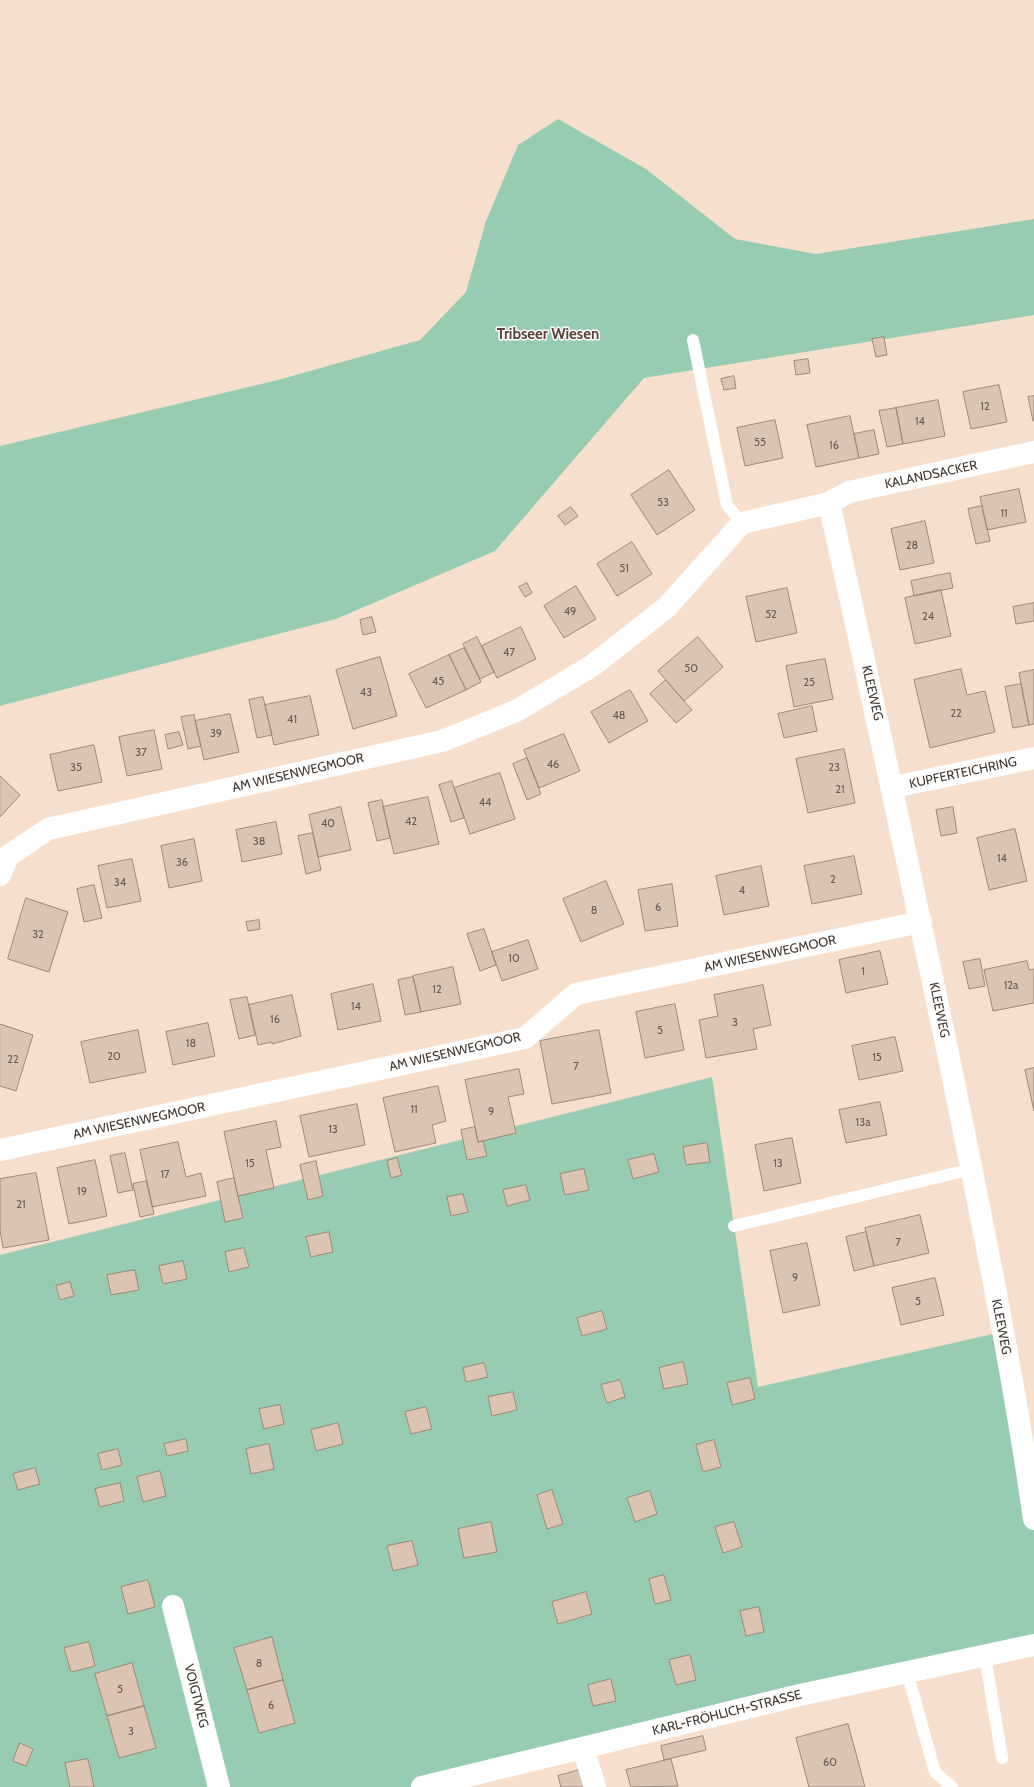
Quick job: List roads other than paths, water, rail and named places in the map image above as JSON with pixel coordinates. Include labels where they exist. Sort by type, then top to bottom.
[{"type":"street","name":"KALANDSACKER","points":[[830,503],[849,492],[1034,452]]},
{"type":"street","points":[[742,523],[830,503]]},
{"type":"street","name":"KLEEWEG","points":[[830,503],[893,787],[972,1169],[1021,1428],[1034,1519]]},
{"type":"street","name":"AM WIESENWEGMOOR","points":[[0,875],[8,856],[48,829],[442,741],[516,711],[592,666],[667,607],[742,523]]},
{"type":"street","name":"KUPFERTEICHRING","points":[[893,787],[1034,758]]},
{"type":"street","name":"AM WIESENWEGMOOR","points":[[0,1150],[525,1038],[576,994],[921,922]]},
{"type":"street","name":"VOIGTWEG","points":[[173,1606],[219,1787]]},
{"type":"street","name":"KARL-FRÖHLICH-STRASSE","points":[[422,1787],[448,1784],[583,1748],[800,1695],[1034,1645]]},
{"type":"street","points":[[583,1748],[595,1787]]},
{"type":"lane","points":[[693,340],[727,505],[742,523]]},
{"type":"lane","points":[[734,1226],[972,1169]]},
{"type":"lane","points":[[985,1656],[1002,1758]]},
{"type":"lane","points":[[907,1672],[935,1772],[952,1787]]},
{"type":"district","name":"Tribseer Wiesen","points":[[548,335]]}]
